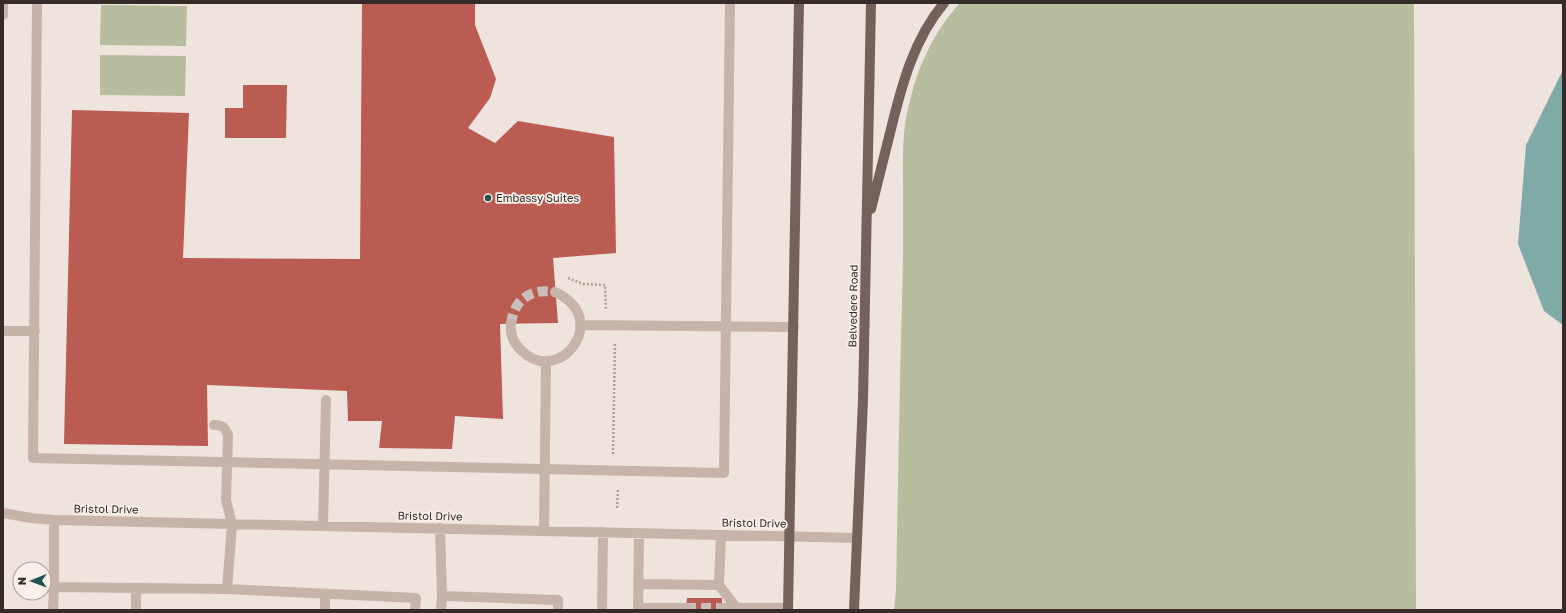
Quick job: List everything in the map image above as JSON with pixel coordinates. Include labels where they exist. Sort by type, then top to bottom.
[{"type":"main road","points":[[788,609],[799,3]]},
{"type":"main road","name":"Belvedere Road","points":[[854,610],[863,400],[871,3]]},
{"type":"main road","points":[[866,226],[902,84],[918,44],[929,24],[944,3]]},
{"type":"street","points":[[3,3],[3,15]]},
{"type":"street","points":[[37,3],[33,458],[724,473],[730,3]]},
{"type":"street","points":[[511,324],[512,337],[517,347],[535,360],[546,361],[557,359],[566,354],[574,346],[579,336],[579,314],[574,304],[566,297],[555,292]]},
{"type":"street","points":[[580,325],[794,327]]},
{"type":"street","points":[[3,331],[35,331]]},
{"type":"street","points":[[544,531],[546,361]]},
{"type":"street","points":[[323,526],[326,464],[326,400]]},
{"type":"street","points":[[214,425],[221,425],[225,428],[228,435],[226,500],[232,524],[227,589]]},
{"type":"street","name":"Bristol Drive","points":[[3,513],[54,520],[857,538]]},
{"type":"street","points":[[54,520],[54,610]]},
{"type":"street","points":[[440,528],[441,610]]},
{"type":"street","points":[[602,610],[603,532]]},
{"type":"street","points":[[639,533],[638,609],[686,608]]},
{"type":"street","points":[[721,535],[719,585],[738,609]]},
{"type":"street","points":[[639,584],[719,585]]},
{"type":"street","points":[[54,587],[227,589],[416,598],[416,610]]},
{"type":"street","points":[[136,588],[136,610]]},
{"type":"street","points":[[325,594],[325,610]]},
{"type":"street","points":[[442,596],[558,600],[558,610]]},
{"type":"street","points":[[722,608],[788,609]]},
{"type":"path","points":[[565,277],[583,284],[606,285],[605,305],[615,343],[612,458],[618,484],[617,508]]},
{"type":"green space","points":[[960,3],[1414,3],[1416,610],[894,610],[896,591],[903,258],[904,134],[912,91],[922,64],[942,26]]},
{"type":"green space","points":[[101,5],[187,6],[186,46],[100,45]]},
{"type":"green space","points":[[100,55],[186,56],[185,96],[100,95]]},
{"type":"water","points":[[1563,70],[1563,325],[1544,311],[1518,244],[1526,145]]},
{"type":"building","name":"Embassy Suites","points":[[475,3],[475,25],[496,79],[490,98],[468,128],[495,143],[518,121],[614,137],[616,253],[553,258],[558,323],[500,324],[503,419],[455,416],[452,449],[379,448],[382,421],[348,421],[347,391],[207,385],[208,446],[64,444],[72,110],[189,113],[183,258],[360,259],[362,4]]},
{"type":"building","points":[[243,85],[287,85],[286,138],[225,138],[225,108],[243,108]]},
{"type":"building","points":[[687,598],[722,598],[722,610],[686,610]]},
{"type":"tunnel","points":[[511,324],[516,308],[525,297],[538,292],[555,292]]},
{"type":"tunnel","points":[[686,608],[722,608]]},
{"type":"place","name":"Embassy Suites","points":[[488,198]]}]
